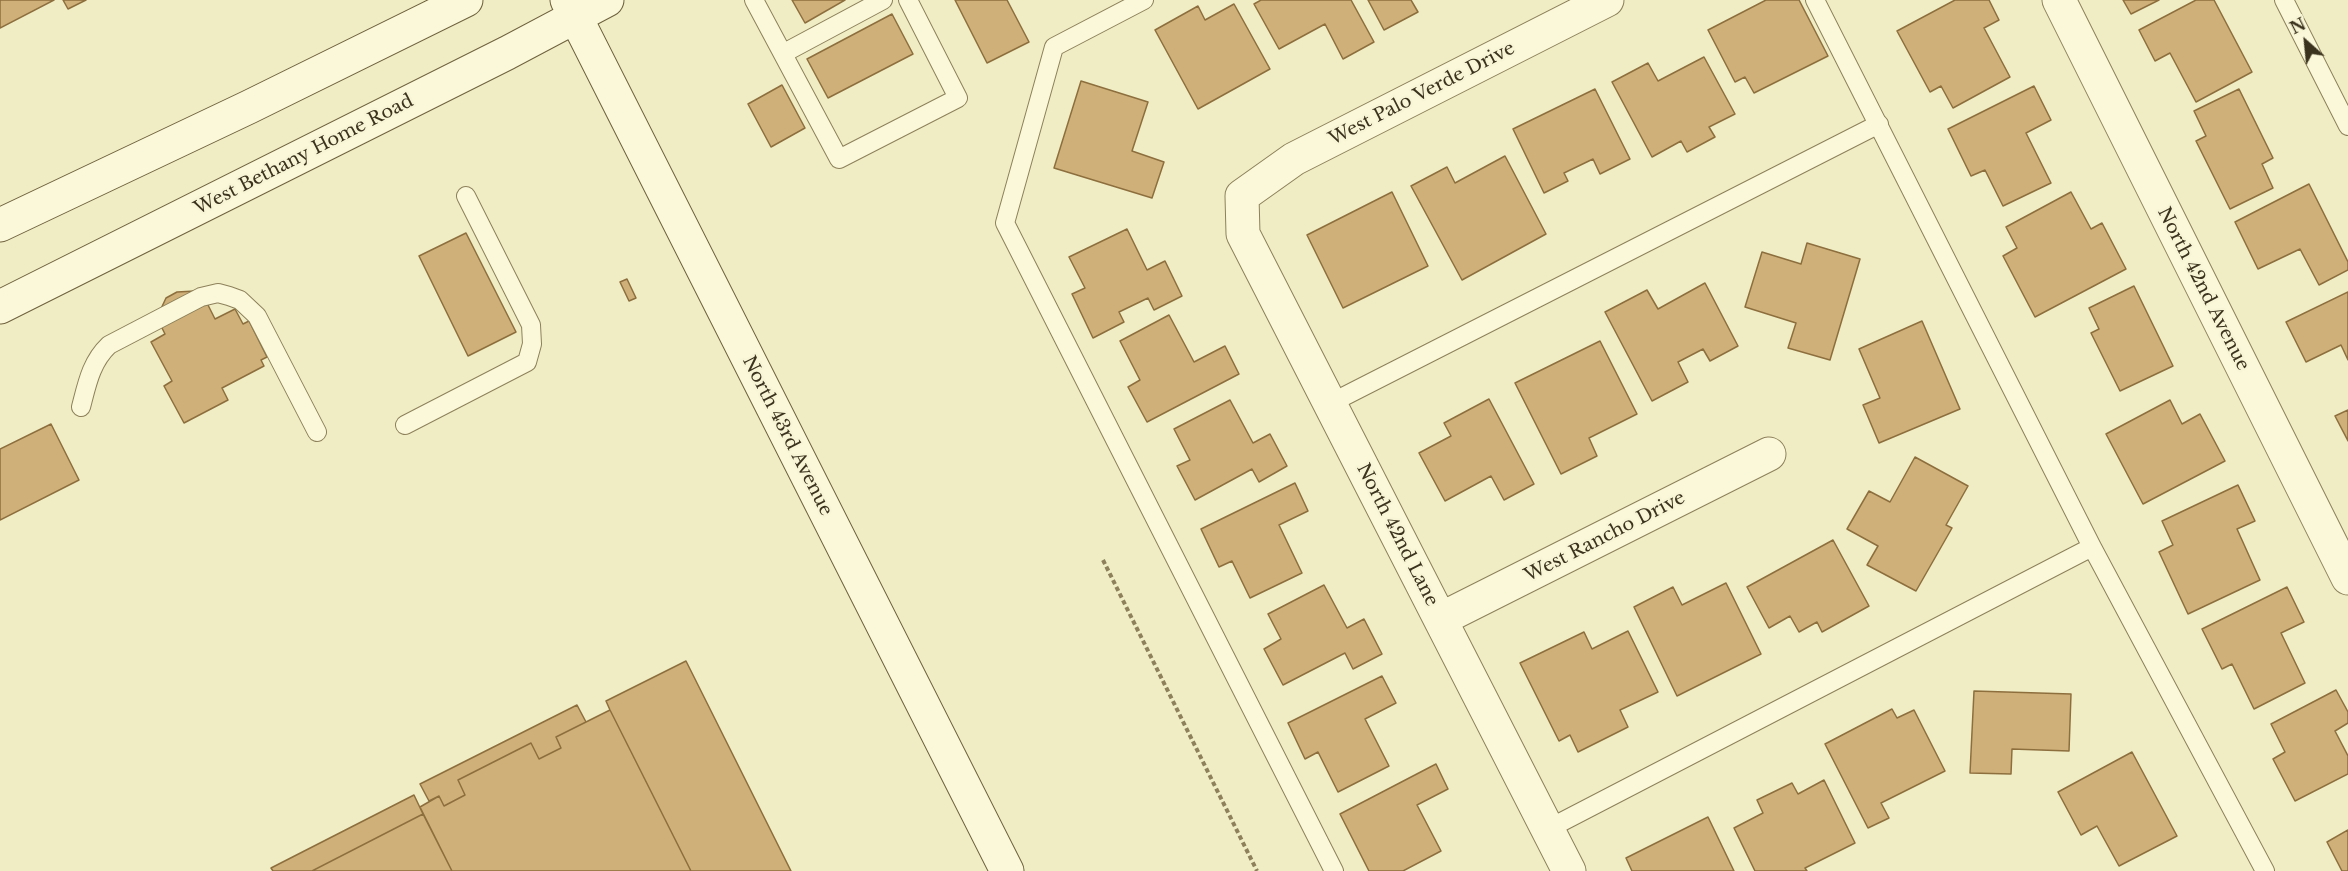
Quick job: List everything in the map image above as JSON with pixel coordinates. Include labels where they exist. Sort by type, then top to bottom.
[{"type":"street","points":[[0,225],[249,107],[466,0]]},
{"type":"street","name":"West Bethany Home Road","points":[[0,308],[572,9],[607,0]]},
{"type":"street","name":"West Palo Verde Drive","points":[[1242,196],[1294,159],[1607,0]]},
{"type":"street","name":"North 42nd Avenue","points":[[2059,0],[2348,578]]},
{"type":"street","name":"North 43rd Avenue","points":[[572,9],[1007,871]]},
{"type":"street","name":"North 42nd Lane","points":[[1242,196],[1243,234],[1569,871]]},
{"type":"street","name":"West Rancho Drive","points":[[1441,619],[1769,454]]},
{"type":"lane","points":[[754,0],[839,159],[958,98],[908,0]]},
{"type":"lane","points":[[784,53],[883,0]]},
{"type":"lane","points":[[1144,0],[1054,47],[1005,223],[1334,871]]},
{"type":"lane","points":[[1815,0],[2092,547],[2265,871]]},
{"type":"lane","points":[[2284,0],[2348,126]]},
{"type":"lane","points":[[1329,404],[1879,124]]},
{"type":"lane","points":[[405,425],[526,362],[532,344],[531,325],[466,196]]},
{"type":"lane","points":[[81,407],[92,369],[98,356],[109,345],[201,297],[218,293],[240,300],[257,316],[317,432]]},
{"type":"lane","points":[[1548,829],[2092,547]]},
{"type":"path","points":[[1103,560],[1257,871]]},
{"type":"building","points":[[0,0],[54,0],[0,28]]},
{"type":"building","points":[[63,0],[86,0],[68,9]]},
{"type":"building","points":[[792,0],[845,0],[805,23]]},
{"type":"building","points":[[955,0],[1007,0],[1029,42],[987,63]]},
{"type":"building","points":[[1261,0],[1351,0],[1374,42],[1343,59],[1325,24],[1279,49],[1254,4]]},
{"type":"building","points":[[1368,0],[1411,0],[1418,12],[1384,30]]},
{"type":"building","points":[[1766,0],[1799,0],[1828,56],[1754,93],[1745,77],[1735,82],[1708,30]]},
{"type":"building","points":[[1955,0],[1989,0],[1999,20],[1984,28],[2010,77],[1953,108],[1941,86],[1930,92],[1897,31]]},
{"type":"building","points":[[2123,0],[2159,0],[2131,14]]},
{"type":"building","points":[[2196,0],[2214,0],[2252,72],[2196,102],[2170,53],[2155,61],[2139,30]]},
{"type":"building","points":[[1234,4],[1270,69],[1198,109],[1155,30],[1198,6],[1205,20]]},
{"type":"building","points":[[892,14],[913,54],[828,98],[807,59]]},
{"type":"building","points":[[1704,57],[1735,114],[1709,127],[1715,137],[1687,152],[1681,141],[1652,157],[1612,82],[1648,63],[1658,81]]},
{"type":"building","points":[[1081,81],[1148,102],[1132,151],[1164,162],[1152,198],[1054,168]]},
{"type":"building","points":[[782,85],[805,128],[771,147],[748,104]]},
{"type":"building","points":[[2034,86],[2051,120],[2026,133],[2051,183],[2003,206],[1985,170],[1971,176],[1948,129]]},
{"type":"building","points":[[1595,89],[1630,159],[1600,174],[1593,159],[1564,173],[1568,181],[1544,193],[1513,129]]},
{"type":"building","points":[[2239,89],[2273,158],[2262,164],[2273,188],[2230,209],[2196,141],[2206,136],[2194,111]]},
{"type":"building","points":[[1505,156],[1546,234],[1462,280],[1411,186],[1447,167],[1455,183]]},
{"type":"building","points":[[2309,184],[2348,262],[2348,270],[2319,285],[2300,249],[2258,269],[2235,222]]},
{"type":"building","points":[[1392,192],[1428,266],[1343,308],[1307,235]]},
{"type":"building","points":[[2071,192],[2091,229],[2102,223],[2126,269],[2035,317],[2003,256],[2017,248],[2006,227]]},
{"type":"building","points":[[1127,229],[1147,270],[1165,261],[1182,296],[1154,310],[1148,298],[1119,312],[1124,322],[1093,338],[1072,294],[1085,288],[1069,257]]},
{"type":"building","points":[[466,233],[516,332],[468,356],[419,256]]},
{"type":"building","points":[[1807,243],[1860,259],[1830,360],[1788,348],[1796,323],[1745,307],[1762,252],[1801,264]]},
{"type":"building","points":[[627,279],[636,298],[629,301],[620,282]]},
{"type":"building","points":[[1705,283],[1738,346],[1710,361],[1703,349],[1678,362],[1688,382],[1652,401],[1605,312],[1647,290],[1658,309]]},
{"type":"building","points":[[2134,286],[2173,366],[2120,391],[2091,333],[2099,329],[2089,308]]},
{"type":"building","points":[[195,291],[207,303],[215,319],[235,309],[243,324],[249,321],[267,357],[261,360],[264,366],[222,388],[228,400],[184,423],[164,386],[172,381],[151,342],[165,334],[160,324],[159,313],[166,298],[177,292]]},
{"type":"building","points":[[2348,292],[2348,360],[2341,345],[2306,362],[2286,322]]},
{"type":"building","points":[[1169,315],[1194,362],[1225,346],[1239,374],[1147,422],[1128,387],[1140,380],[1120,341]]},
{"type":"building","points":[[1922,321],[1960,409],[1879,443],[1863,405],[1880,398],[1859,349]]},
{"type":"building","points":[[1600,341],[1637,414],[1589,438],[1597,456],[1561,474],[1515,383]]},
{"type":"building","points":[[1489,399],[1534,484],[1504,500],[1491,476],[1445,501],[1419,453],[1451,436],[1444,423]]},
{"type":"building","points":[[1230,400],[1253,443],[1270,434],[1287,466],[1259,482],[1252,469],[1195,500],[1177,466],[1190,460],[1174,429]]},
{"type":"building","points":[[2170,400],[2182,424],[2200,414],[2225,461],[2143,504],[2106,434]]},
{"type":"building","points":[[2348,410],[2348,441],[2335,416]]},
{"type":"building","points":[[51,424],[79,480],[0,520],[0,449]]},
{"type":"building","points":[[1915,457],[1968,486],[1946,525],[1952,528],[1916,591],[1867,565],[1878,546],[1847,529],[1869,491],[1890,502]]},
{"type":"building","points":[[1295,483],[1308,511],[1279,525],[1302,573],[1250,598],[1232,561],[1219,567],[1201,529]]},
{"type":"building","points":[[2238,485],[2255,521],[2237,529],[2260,580],[2188,614],[2159,552],[2173,545],[2162,521]]},
{"type":"building","points":[[1833,540],[1869,606],[1822,632],[1817,622],[1799,632],[1790,616],[1769,628],[1747,587]]},
{"type":"building","points":[[1726,583],[1761,654],[1677,696],[1634,607],[1673,587],[1682,605]]},
{"type":"building","points":[[1324,585],[1347,628],[1364,619],[1382,654],[1353,669],[1345,653],[1283,685],[1264,649],[1281,639],[1268,614]]},
{"type":"building","points":[[2287,587],[2304,622],[2281,633],[2305,683],[2254,709],[2232,664],[2222,669],[2202,629]]},
{"type":"building","points":[[1628,631],[1658,692],[1620,710],[1628,727],[1578,752],[1570,735],[1559,741],[1520,663],[1584,632],[1592,649]]},
{"type":"building","points":[[686,661],[791,871],[691,871],[610,710],[606,701]]},
{"type":"building","points":[[1382,676],[1396,703],[1365,719],[1389,766],[1338,792],[1318,752],[1305,759],[1288,723]]},
{"type":"building","points":[[2336,690],[2348,712],[2348,723],[2335,731],[2348,756],[2348,774],[2295,801],[2273,759],[2285,752],[2271,724]]},
{"type":"building","points":[[1974,691],[2071,694],[2069,751],[2012,749],[2011,774],[1970,773]]},
{"type":"building","points":[[577,705],[586,722],[556,737],[561,748],[539,759],[531,743],[458,780],[465,795],[444,806],[439,796],[429,801],[420,784]]},
{"type":"building","points":[[1892,709],[1897,718],[1914,710],[1945,771],[1881,803],[1889,818],[1868,828],[1825,744]]},
{"type":"building","points":[[610,710],[691,871],[452,871],[420,807],[439,796],[444,806],[465,795],[458,780],[531,743],[539,759],[561,748],[556,737]]},
{"type":"building","points":[[2132,752],[2177,836],[2119,866],[2097,826],[2081,835],[2058,792]]},
{"type":"building","points":[[1436,764],[1448,789],[1417,805],[1441,851],[1403,871],[1369,871],[1340,814]]},
{"type":"building","points":[[1824,780],[1855,843],[1805,868],[1807,871],[1755,871],[1734,828],[1763,813],[1757,800],[1792,783],[1798,794]]},
{"type":"building","points":[[414,795],[423,814],[312,871],[273,871],[271,868]]},
{"type":"building","points":[[423,814],[452,871],[312,871]]},
{"type":"building","points":[[1708,817],[1734,871],[1632,871],[1626,858]]},
{"type":"building","points":[[2348,830],[2348,871],[2342,871],[2327,842]]}]
